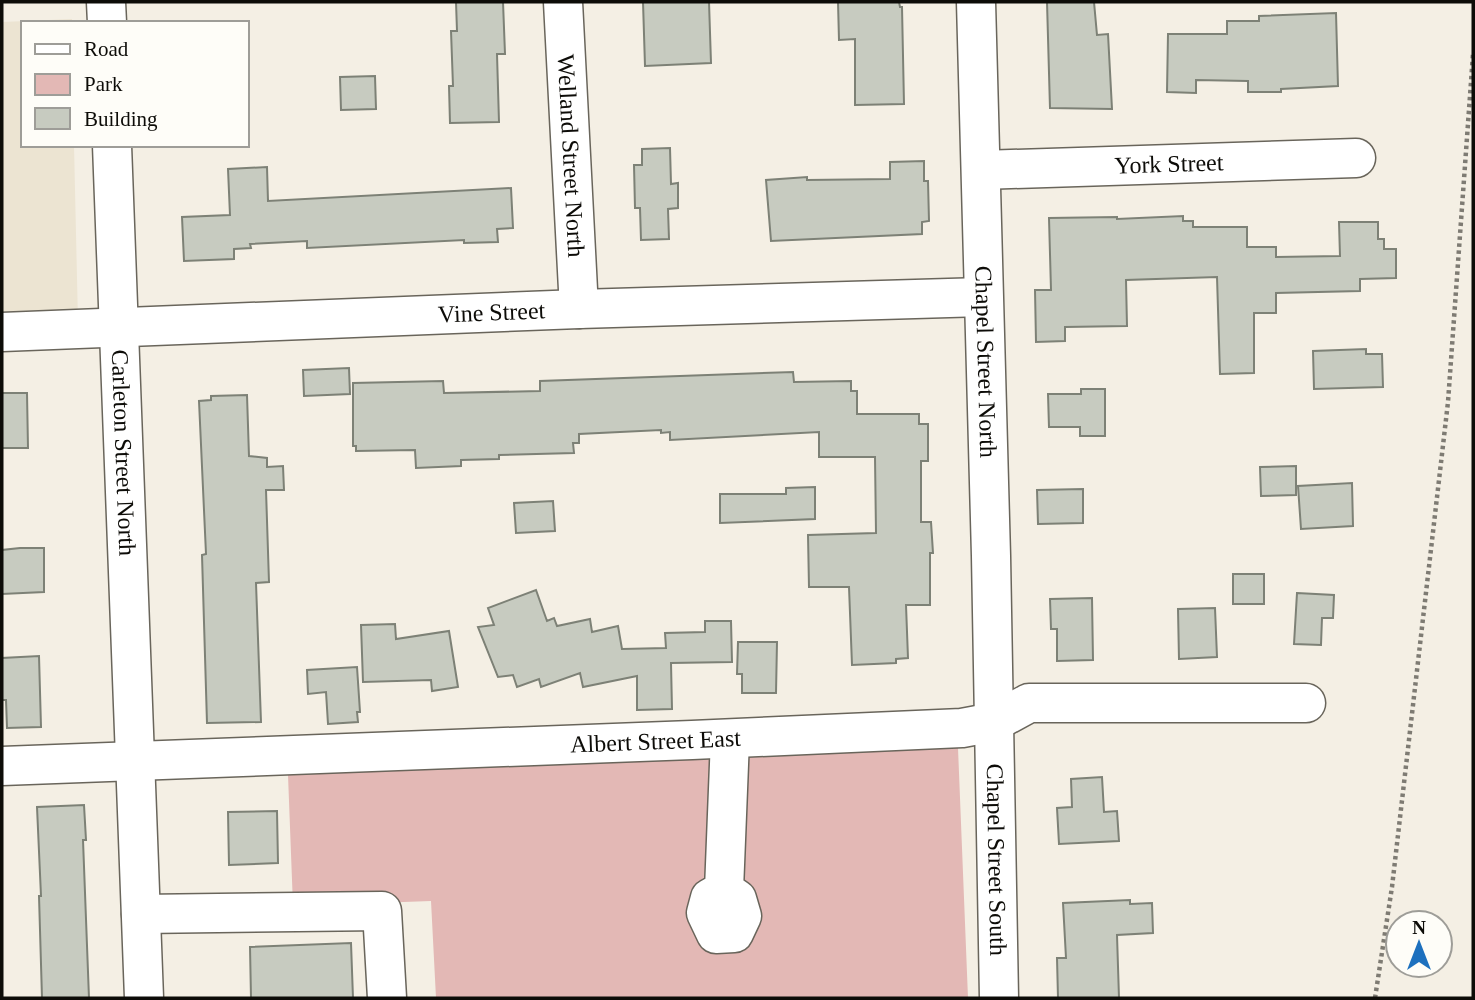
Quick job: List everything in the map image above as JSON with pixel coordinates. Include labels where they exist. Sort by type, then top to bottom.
[{"type":"street","points":[[106,2],[107,21]]},
{"type":"street","name":"Welland Street North","points":[[563,2],[579,309]]},
{"type":"street","name":"Chapel Street North","points":[[976,2],[994,722]]},
{"type":"street","name":"Carleton Street North","points":[[112,147],[144,998]]},
{"type":"street","name":"York Street","points":[[982,170],[1356,158]]},
{"type":"street","name":"Vine Street","points":[[2,332],[579,309],[983,297]]},
{"type":"street","name":"Albert Street East","points":[[2,766],[962,728],[994,722],[1029,703],[1306,703]]},
{"type":"street","name":"Chapel Street South","points":[[994,722],[999,998]]},
{"type":"street","points":[[724,890],[730,739]]},
{"type":"street","points":[[141,914],[382,911],[387,998]]},
{"type":"path","points":[[1375,998],[1392,887],[1448,402],[1473,54]]},
{"type":"shaded area","points":[[72,19],[72,21],[25,21]]},
{"type":"shaded area","points":[[21,21],[21,147],[74,147],[78,322],[2,322],[2,22]]},
{"type":"green space","points":[[958,748],[968,998],[436,998],[431,901],[293,906],[288,775]]},
{"type":"building","points":[[456,2],[503,2],[505,54],[497,54],[499,122],[450,123],[449,86],[453,86],[451,31],[457,31]]},
{"type":"building","points":[[643,2],[709,2],[711,63],[645,66]]},
{"type":"building","points":[[838,2],[899,2],[902,7],[904,104],[855,105],[855,39],[839,40]]},
{"type":"building","points":[[1047,2],[1094,2],[1097,35],[1108,34],[1112,109],[1050,108]]},
{"type":"building","points":[[1336,13],[1338,86],[1281,89],[1281,92],[1248,92],[1248,81],[1196,80],[1196,93],[1167,92],[1168,34],[1227,34],[1227,21],[1259,21],[1259,16]]},
{"type":"building","points":[[375,76],[376,109],[341,110],[340,77]]},
{"type":"building","points":[[670,148],[671,184],[678,183],[678,208],[668,209],[669,239],[641,240],[640,208],[635,208],[634,165],[642,165],[642,149]]},
{"type":"building","points":[[924,161],[924,181],[928,181],[929,221],[922,222],[922,234],[771,241],[766,180],[807,177],[807,180],[890,179],[890,162]]},
{"type":"building","points":[[267,167],[268,201],[511,188],[513,228],[497,229],[498,242],[464,243],[464,240],[307,248],[307,241],[250,244],[251,248],[234,249],[234,259],[184,261],[182,217],[230,215],[228,169]]},
{"type":"building","points":[[1183,216],[1183,221],[1193,221],[1193,227],[1247,227],[1247,247],[1276,247],[1276,257],[1340,256],[1339,222],[1378,222],[1378,239],[1384,239],[1384,249],[1396,249],[1396,278],[1360,279],[1360,291],[1276,293],[1276,313],[1254,313],[1254,373],[1220,374],[1217,277],[1126,280],[1127,326],[1065,327],[1065,341],[1036,342],[1035,290],[1051,290],[1049,218]]},
{"type":"building","points":[[1366,349],[1366,354],[1382,354],[1383,387],[1314,389],[1313,351]]},
{"type":"building","points":[[349,368],[350,394],[304,396],[303,370]]},
{"type":"building","points":[[793,372],[794,382],[851,381],[851,391],[857,391],[857,414],[919,414],[919,424],[928,424],[928,461],[921,461],[921,522],[931,522],[933,553],[930,553],[930,605],[906,605],[908,658],[896,659],[896,663],[852,665],[849,587],[809,587],[808,535],[876,533],[875,457],[819,457],[819,432],[670,440],[670,432],[661,433],[661,430],[579,434],[579,443],[573,443],[574,453],[499,455],[499,459],[461,460],[461,466],[416,468],[415,450],[356,451],[356,446],[353,446],[353,383],[443,381],[444,393],[540,391],[540,381]]},
{"type":"building","points":[[1081,389],[1105,389],[1105,436],[1080,436],[1080,427],[1049,427],[1048,394],[1081,394]]},
{"type":"building","points":[[2,393],[27,393],[28,448],[2,448]]},
{"type":"building","points":[[247,395],[249,456],[267,458],[267,467],[283,466],[284,490],[266,490],[269,582],[256,583],[261,722],[207,723],[202,555],[206,554],[199,401],[211,400],[211,396]]},
{"type":"building","points":[[1296,466],[1296,495],[1261,496],[1260,467]]},
{"type":"building","points":[[1352,483],[1353,526],[1301,529],[1298,486]]},
{"type":"building","points":[[815,487],[815,519],[720,523],[720,494],[786,494],[786,488]]},
{"type":"building","points":[[1083,489],[1083,523],[1038,524],[1037,490]]},
{"type":"building","points":[[553,501],[555,531],[516,533],[514,503]]},
{"type":"building","points":[[44,548],[44,592],[2,594],[2,550]]},
{"type":"building","points":[[1233,574],[1264,574],[1264,604],[1233,604]]},
{"type":"building","points":[[536,590],[547,621],[554,618],[557,626],[590,619],[592,632],[618,626],[622,649],[666,648],[665,633],[705,632],[705,621],[731,621],[732,662],[671,663],[672,709],[637,710],[637,676],[583,687],[580,673],[541,687],[539,679],[517,687],[513,675],[498,677],[478,627],[494,625],[488,608]]},
{"type":"building","points":[[1297,593],[1334,595],[1333,618],[1322,618],[1321,645],[1294,644]]},
{"type":"building","points":[[1092,598],[1093,660],[1057,661],[1057,629],[1051,629],[1050,599]]},
{"type":"building","points":[[1215,608],[1217,657],[1179,659],[1178,609]]},
{"type":"building","points":[[395,624],[396,639],[449,631],[458,687],[432,691],[431,680],[363,682],[361,625]]},
{"type":"building","points":[[738,642],[777,642],[776,693],[742,693],[742,674],[737,674]]},
{"type":"building","points":[[39,656],[41,727],[7,728],[6,700],[2,700],[2,658]]},
{"type":"building","points":[[357,667],[360,712],[357,712],[358,722],[328,724],[326,692],[308,694],[307,670]]},
{"type":"building","points":[[1102,777],[1104,812],[1117,811],[1119,841],[1059,844],[1057,808],[1072,807],[1071,779]]},
{"type":"building","points":[[84,805],[89,998],[42,998],[37,807]]},
{"type":"building","points":[[277,811],[278,863],[229,865],[228,812]]},
{"type":"building","points":[[1130,900],[1130,904],[1152,903],[1153,933],[1117,935],[1119,998],[1058,998],[1057,958],[1066,958],[1063,903]]},
{"type":"building","points":[[351,943],[353,998],[251,998],[250,947]]}]
